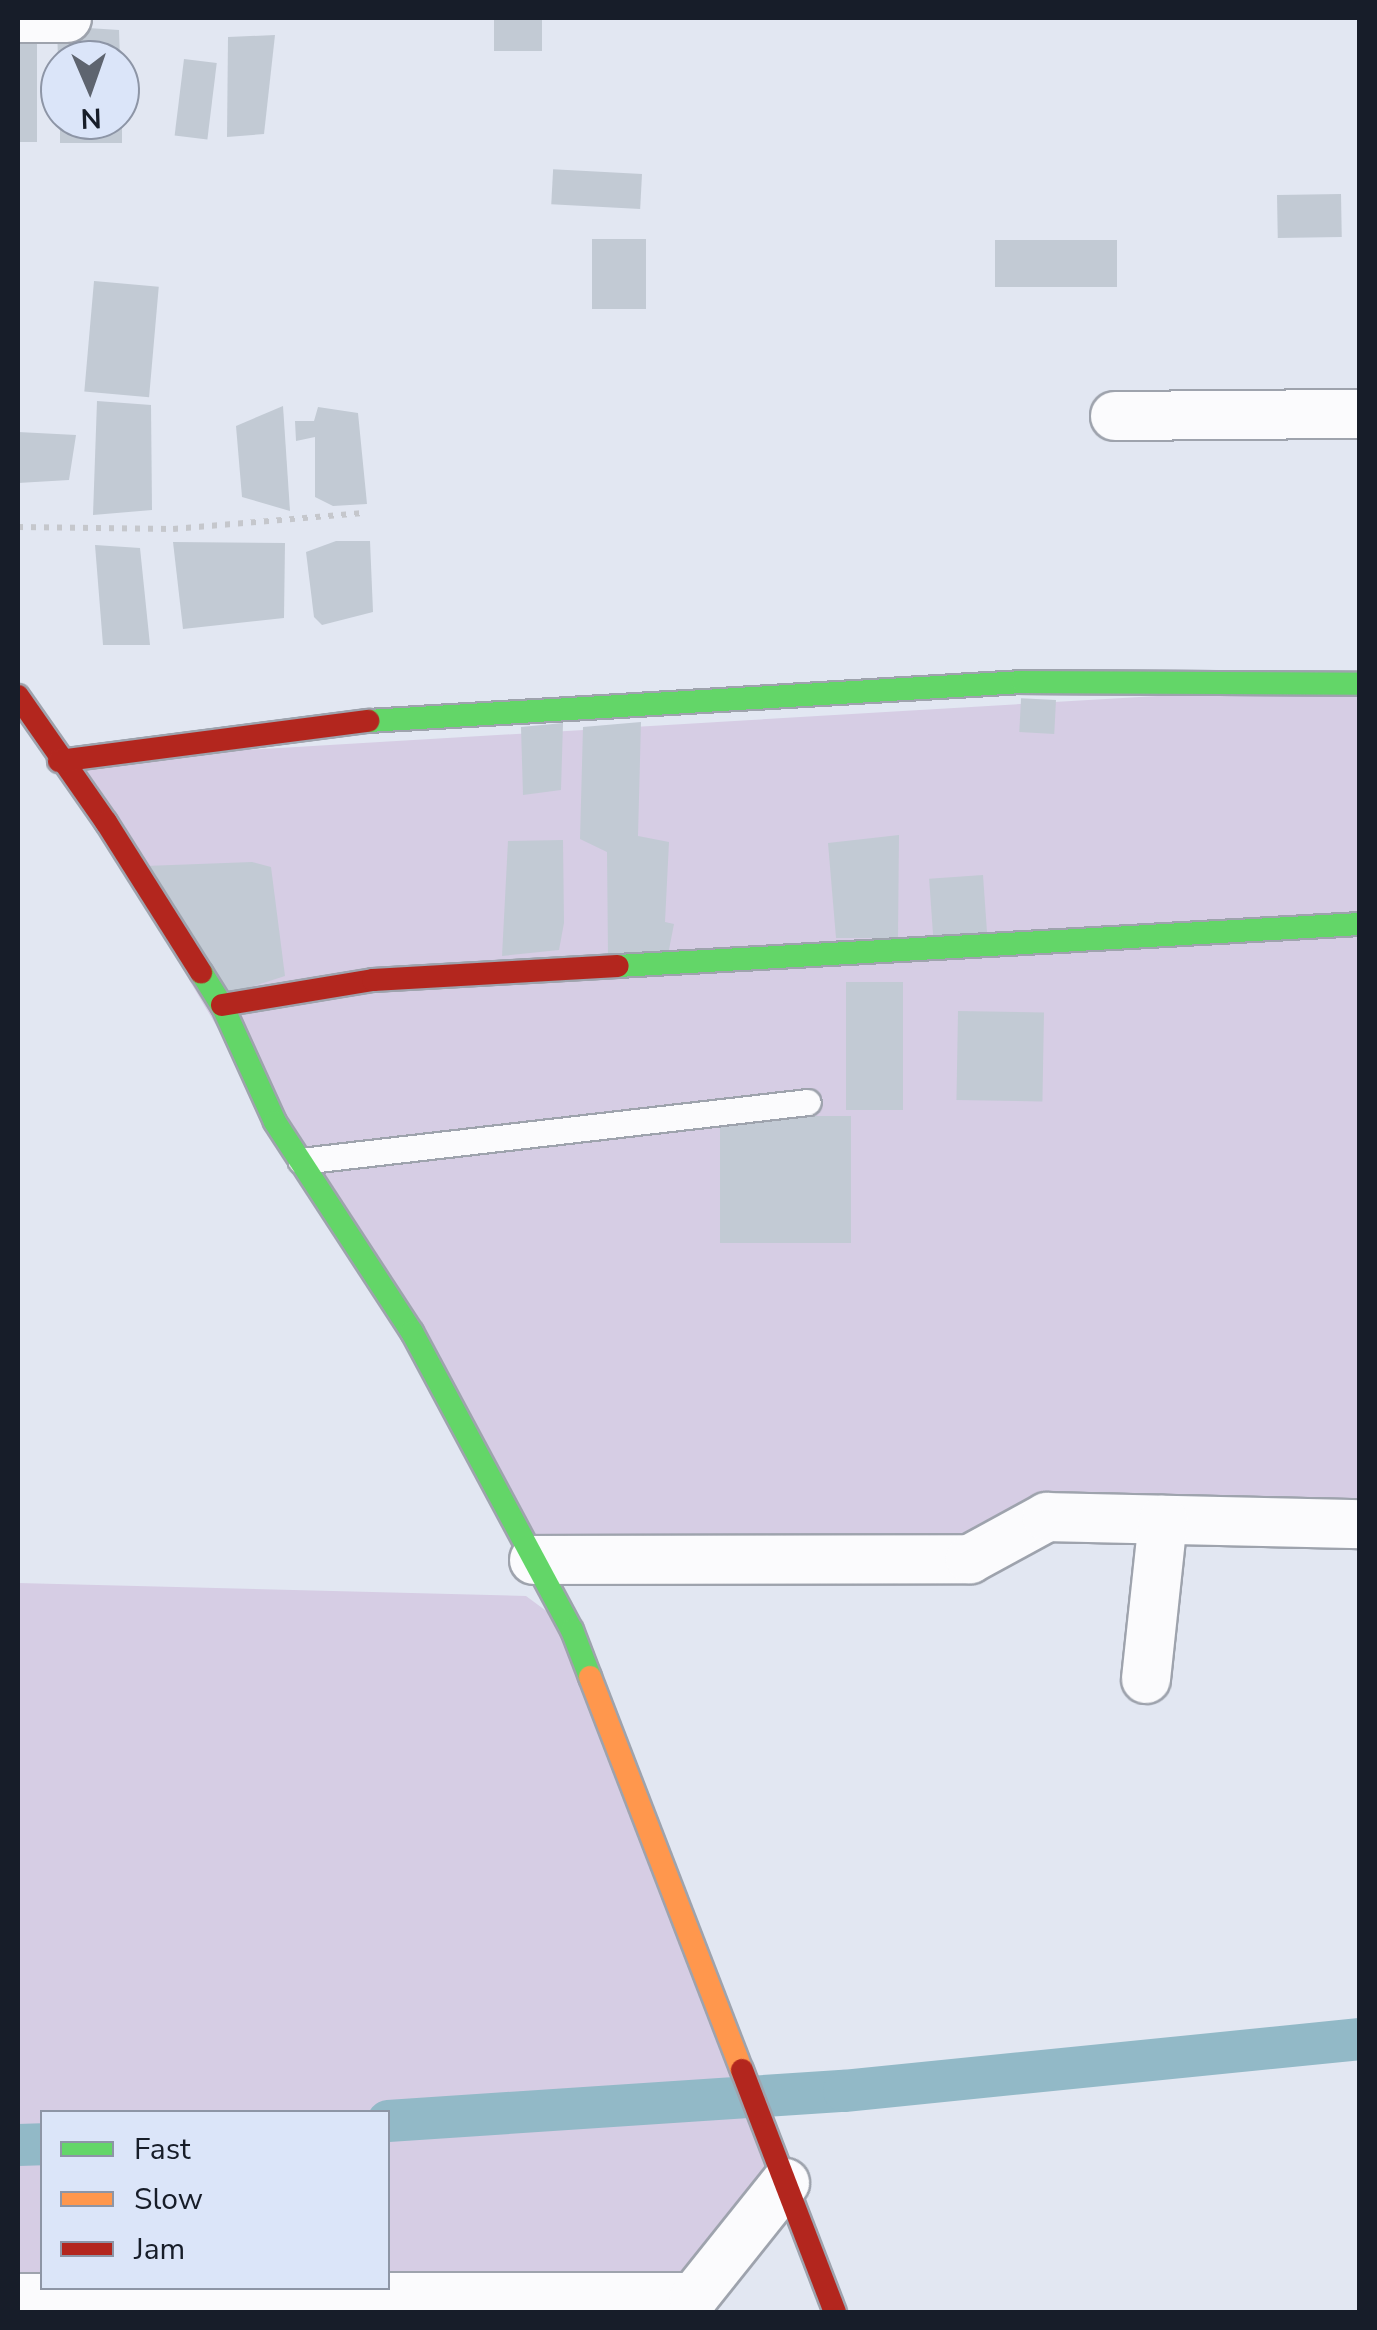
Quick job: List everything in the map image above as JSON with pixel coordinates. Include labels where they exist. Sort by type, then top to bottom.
[{"type":"street","points":[[18,18],[66,18]]},
{"type":"street","points":[[1115,416],[1360,414]]},
{"type":"street","points":[[59,761],[396,716],[1024,682],[1360,684]]},
{"type":"street","points":[[18,696],[59,761],[106,822],[222,1006],[275,1122],[412,1332],[572,1630],[835,2312]]},
{"type":"street","points":[[222,1006],[373,980],[1360,924]]},
{"type":"street","points":[[534,1560],[970,1559],[1047,1517],[1360,1524]]},
{"type":"street","points":[[1146,1679],[1164,1520]]},
{"type":"street","points":[[18,2298],[694,2297],[785,2183]]},
{"type":"lane","points":[[300,1161],[808,1102]]},
{"type":"path","points":[[18,527],[173,529],[363,512]]},
{"type":"shaded area","points":[[1359,684],[1359,1524],[1047,1517],[970,1559],[534,1560],[59,761]]},
{"type":"shaded area","points":[[18,1583],[526,1596],[572,1630],[785,2183],[694,2297],[18,2299]]},
{"type":"building","points":[[494,18],[542,18],[542,51],[494,51]]},
{"type":"building","points":[[57,26],[119,30],[119,40],[57,40]]},
{"type":"building","points":[[18,28],[37,28],[37,142],[18,142]]},
{"type":"building","points":[[275,35],[264,134],[227,137],[228,37]]},
{"type":"building","points":[[184,59],[217,63],[207,139],[175,135]]},
{"type":"building","points":[[60,140],[122,140],[122,143]]},
{"type":"building","points":[[553,169],[642,174],[640,209],[551,204]]},
{"type":"building","points":[[1341,194],[1342,237],[1278,238],[1277,195]]},
{"type":"building","points":[[592,239],[646,239],[646,309],[592,309]]},
{"type":"building","points":[[995,240],[1117,240],[1117,287],[995,287]]},
{"type":"building","points":[[94,281],[159,287],[149,397],[84,392]]},
{"type":"building","points":[[97,401],[151,405],[152,510],[93,515]]},
{"type":"building","points":[[283,406],[290,511],[242,497],[236,426]]},
{"type":"building","points":[[318,407],[358,413],[367,504],[333,506],[315,497],[315,437],[296,441],[295,421],[314,421]]},
{"type":"building","points":[[18,432],[76,435],[69,480],[18,483]]},
{"type":"building","points":[[336,541],[370,541],[373,612],[322,625],[314,617],[306,552]]},
{"type":"building","points":[[173,542],[285,543],[284,618],[183,629]]},
{"type":"building","points":[[95,545],[140,548],[150,645],[103,645]]},
{"type":"building","points":[[1021,698],[1056,700],[1054,734],[1019,732]]},
{"type":"building","points":[[641,722],[638,836],[669,842],[665,922],[674,924],[668,955],[608,957],[607,852],[580,839],[583,727]]},
{"type":"building","points":[[563,723],[561,790],[523,795],[521,727]]},
{"type":"building","points":[[899,835],[898,938],[836,938],[828,843]]},
{"type":"building","points":[[563,840],[564,923],[559,950],[502,956],[508,841]]},
{"type":"building","points":[[252,862],[271,867],[285,976],[229,994],[145,866]]},
{"type":"building","points":[[983,875],[987,936],[933,940],[929,879]]},
{"type":"building","points":[[846,982],[903,982],[903,1110],[846,1110]]},
{"type":"building","points":[[958,1011],[1044,1013],[1042,1101],[956,1100]]},
{"type":"building","points":[[720,1116],[851,1116],[851,1243],[720,1243]]},
{"type":"waterway","points":[[390,2121],[844,2091],[1360,2039]]},
{"type":"waterway","points":[[18,2145],[40,2144]]},
{"type":"traffic: fast","points":[[368,721],[1023,682],[1360,684]]},
{"type":"traffic: fast","points":[[618,966],[1360,924]]},
{"type":"traffic: fast","points":[[201,972],[222,1005],[275,1122],[412,1332],[572,1630],[590,1677]]},
{"type":"traffic: slow","points":[[590,1677],[742,2070]]},
{"type":"traffic: jam","points":[[18,696],[106,822],[201,972]]},
{"type":"traffic: jam","points":[[59,761],[368,721]]},
{"type":"traffic: jam","points":[[222,1005],[373,980],[618,966]]},
{"type":"traffic: jam","points":[[742,2070],[835,2312]]}]
